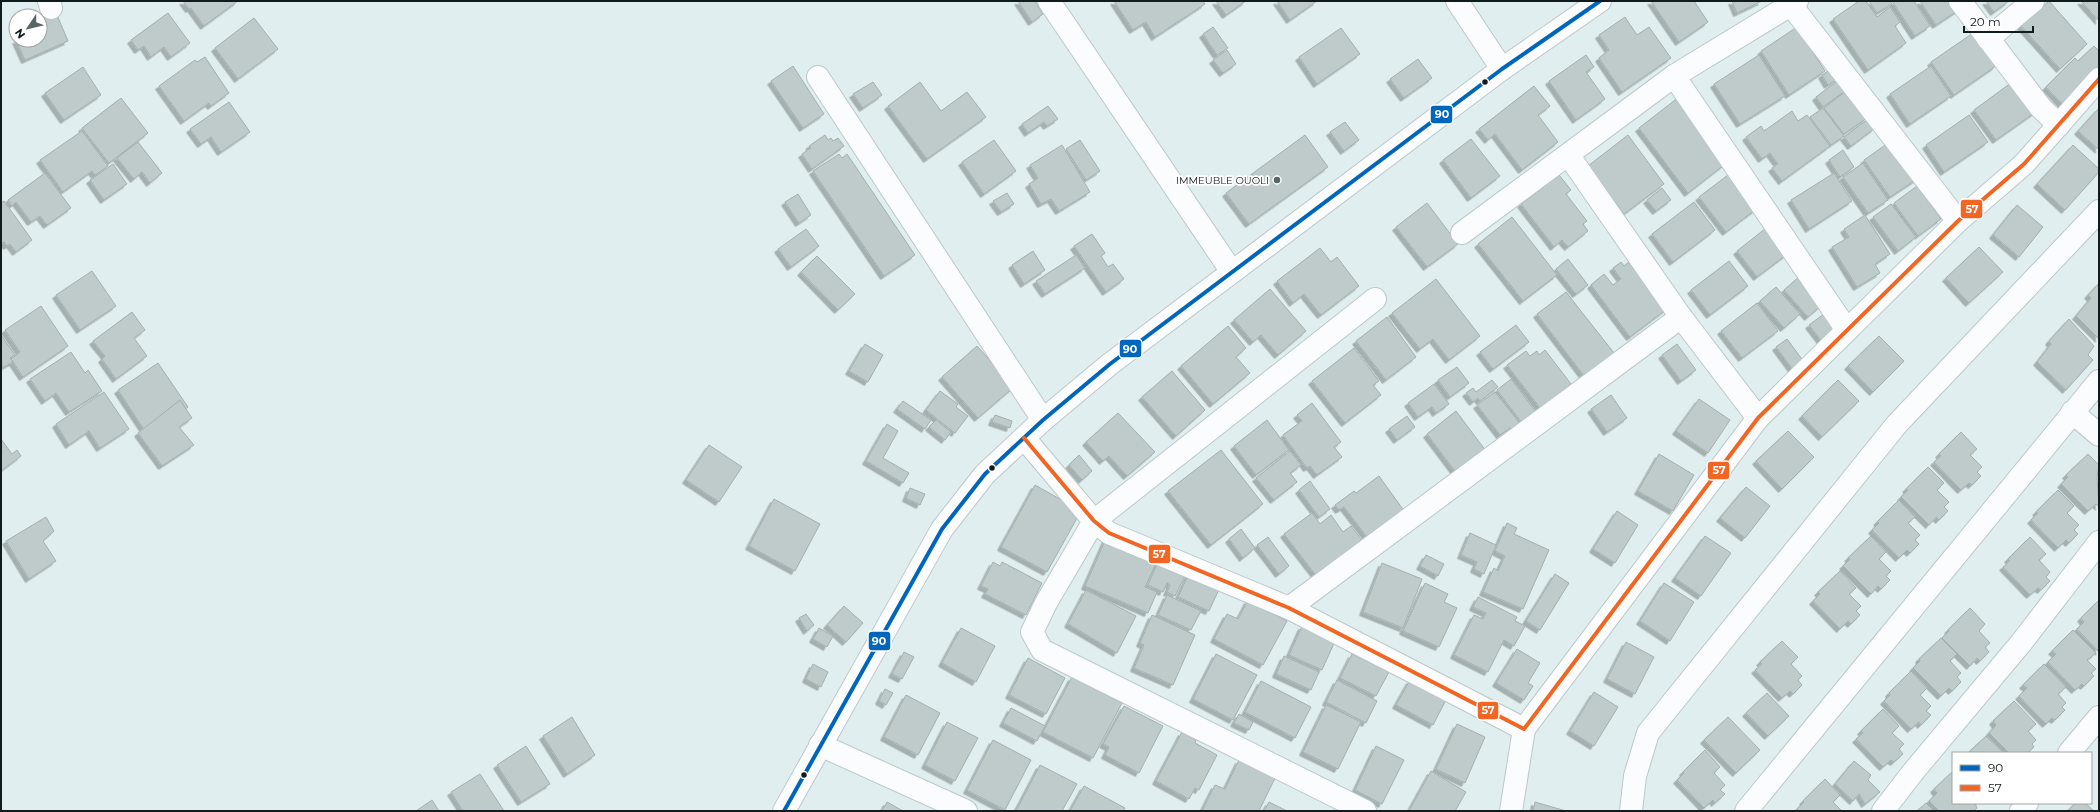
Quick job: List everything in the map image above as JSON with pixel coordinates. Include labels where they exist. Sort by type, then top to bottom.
[{"type":"street","points":[[1457,1],[1502,69]]},
{"type":"street","points":[[784,811],[942,529],[985,474],[1043,420],[1110,364],[1502,69],[1600,1]]},
{"type":"street","points":[[1960,1],[2041,108],[2059,125]]},
{"type":"street","points":[[1988,39],[2033,1]]},
{"type":"street","points":[[1462,233],[1569,156],[1674,76],[1794,3],[1958,221]]},
{"type":"street","points":[[1058,4],[1232,272]]},
{"type":"street","points":[[1674,76],[1846,330]]},
{"type":"street","points":[[818,77],[1043,420]]},
{"type":"street","points":[[1511,811],[1524,729],[1758,418],[1958,221],[2024,164],[2099,79]]},
{"type":"street","points":[[1569,156],[1681,317],[1758,418]]},
{"type":"street","points":[[1631,811],[1635,776],[1648,733],[1897,424],[2099,211]]},
{"type":"street","points":[[1365,811],[1042,650],[1032,632],[1046,603],[1094,521],[1375,299]]},
{"type":"street","points":[[1289,608],[1681,317]]},
{"type":"street","points":[[1746,811],[2099,381]]},
{"type":"street","points":[[2072,412],[2099,435]]},
{"type":"street","points":[[1024,438],[1094,521],[1109,533],[1289,608],[1524,729]]},
{"type":"street","points":[[1883,811],[1913,772],[2021,643],[2099,542]]},
{"type":"street","points":[[2070,752],[2099,717]]},
{"type":"street","points":[[820,745],[938,805],[966,811]]},
{"type":"building","points":[[183,1],[238,1],[204,26],[191,8],[189,9]]},
{"type":"building","points":[[1018,1],[1035,1],[1043,14],[1032,22]]},
{"type":"building","points":[[1114,1],[1203,1],[1205,4],[1155,37],[1146,22],[1133,30]]},
{"type":"building","points":[[1216,1],[1246,1],[1226,15]]},
{"type":"building","points":[[1277,1],[1317,1],[1290,20]]},
{"type":"building","points":[[1651,1],[1694,1],[1708,22],[1679,42]]},
{"type":"building","points":[[1732,1],[1762,1],[1737,13]]},
{"type":"building","points":[[1859,1],[1866,1],[1877,17],[1890,7],[1900,22],[1895,26],[1906,43],[1868,70],[1833,19]]},
{"type":"building","points":[[1869,1],[1890,1],[1892,4],[1877,13]]},
{"type":"building","points":[[1892,1],[1914,1],[1930,26],[1915,36]]},
{"type":"building","points":[[1920,1],[1955,1],[1960,9],[1936,25]]},
{"type":"building","points":[[1986,1],[2009,1],[1994,12]]},
{"type":"building","points":[[2049,1],[2087,44],[2060,69],[2021,26]]},
{"type":"building","points":[[2081,1],[2099,1],[2099,21]]},
{"type":"building","points":[[54,8],[68,41],[25,60],[20,48],[48,48],[48,11]]},
{"type":"building","points":[[168,13],[190,43],[171,57],[164,47],[151,57],[144,46],[138,50],[131,40]]},
{"type":"building","points":[[1625,17],[1637,35],[1649,27],[1671,58],[1622,92],[1599,58],[1609,50],[1599,35]]},
{"type":"building","points":[[254,18],[278,49],[238,79],[215,48]]},
{"type":"building","points":[[1213,27],[1228,48],[1217,55],[1203,34]]},
{"type":"building","points":[[1797,27],[1825,71],[1789,95],[1761,51]]},
{"type":"building","points":[[1341,28],[1360,54],[1317,84],[1299,57]]},
{"type":"building","points":[[1973,33],[1996,66],[1954,95],[1931,62]]},
{"type":"building","points":[[2094,46],[2099,51],[2099,70],[2063,105],[2046,87],[2075,58],[2078,61]]},
{"type":"building","points":[[1227,50],[1236,64],[1223,73],[1213,60]]},
{"type":"building","points":[[1586,55],[1594,67],[1586,72],[1605,99],[1576,120],[1549,81]]},
{"type":"building","points":[[1759,55],[1785,96],[1740,124],[1714,84]]},
{"type":"building","points":[[205,57],[229,93],[211,106],[209,103],[184,121],[159,86],[195,60],[197,62]]},
{"type":"building","points":[[1418,59],[1432,78],[1404,98],[1390,79]]},
{"type":"building","points":[[1837,65],[1844,75],[1828,85],[1822,75]]},
{"type":"building","points":[[793,66],[824,114],[803,128],[771,81]]},
{"type":"building","points":[[1931,66],[1951,96],[1910,124],[1890,94]]},
{"type":"building","points":[[83,67],[101,95],[64,120],[45,93]]},
{"type":"building","points":[[2015,80],[2037,111],[1996,140],[1974,110]]},
{"type":"building","points":[[1837,81],[1845,91],[1823,107],[1816,97]]},
{"type":"building","points":[[873,82],[882,95],[863,108],[853,94]]},
{"type":"building","points":[[920,82],[941,111],[967,92],[986,117],[927,159],[888,106]]},
{"type":"building","points":[[1534,86],[1550,106],[1538,115],[1558,142],[1522,170],[1495,134],[1488,140],[1479,129]]},
{"type":"building","points":[[1846,91],[1867,118],[1844,134],[1824,108]]},
{"type":"building","points":[[1679,97],[1729,161],[1688,193],[1639,128]]},
{"type":"building","points":[[121,98],[148,133],[109,163],[82,128]]},
{"type":"building","points":[[229,102],[250,132],[221,152],[211,137],[201,144],[190,129]]},
{"type":"building","points":[[1048,106],[1058,119],[1047,126],[1044,122],[1028,133],[1022,124]]},
{"type":"building","points":[[1823,108],[1844,136],[1831,145],[1810,117]]},
{"type":"building","points":[[2099,108],[2099,150],[2078,131]]},
{"type":"building","points":[[1792,111],[1798,121],[1807,115],[1830,146],[1782,181],[1772,168],[1778,164],[1770,153],[1762,159],[1746,137],[1761,126],[1764,131]]},
{"type":"building","points":[[1969,115],[1988,142],[1944,172],[1926,145]]},
{"type":"building","points":[[1868,119],[1875,128],[1851,146],[1844,137]]},
{"type":"building","points":[[1345,122],[1359,140],[1344,151],[1330,132]]},
{"type":"building","points":[[82,131],[108,166],[95,175],[92,171],[63,192],[40,160]]},
{"type":"building","points":[[825,135],[828,140],[831,138],[833,141],[838,138],[844,146],[812,169],[802,154],[811,148],[809,146]]},
{"type":"building","name":"IMMEUBLE OUOLI","points":[[1305,135],[1328,167],[1249,224],[1226,193]]},
{"type":"building","points":[[1628,135],[1664,184],[1624,214],[1588,166]]},
{"type":"building","points":[[1471,139],[1500,176],[1471,198],[1443,160]]},
{"type":"building","points":[[994,140],[1016,171],[984,194],[962,162]]},
{"type":"building","points":[[1080,140],[1100,171],[1086,180],[1066,149]]},
{"type":"building","points":[[1891,141],[1917,179],[1890,197],[1864,160]]},
{"type":"building","points":[[138,142],[162,173],[150,183],[142,172],[134,179],[117,158]]},
{"type":"building","points":[[1062,145],[1090,192],[1059,211],[1051,199],[1041,204],[1029,184],[1038,178],[1030,165]]},
{"type":"building","points":[[2073,145],[2099,169],[2099,172],[2065,210],[2037,184]]},
{"type":"building","points":[[1843,150],[1854,167],[1840,177],[1829,160]]},
{"type":"building","points":[[839,154],[842,158],[847,154],[915,255],[884,276],[813,171]]},
{"type":"building","points":[[1863,163],[1888,200],[1868,213],[1843,177]]},
{"type":"building","points":[[113,164],[127,184],[104,200],[90,180]]},
{"type":"building","points":[[1732,172],[1759,207],[1726,232],[1699,197]]},
{"type":"building","points":[[45,173],[71,208],[47,225],[40,216],[31,222],[16,202],[12,206],[8,200]]},
{"type":"building","points":[[1834,173],[1852,201],[1809,229],[1791,200]]},
{"type":"building","points":[[1559,175],[1571,190],[1566,194],[1587,221],[1583,224],[1588,231],[1568,247],[1562,240],[1554,247],[1521,204]]},
{"type":"building","points":[[1917,186],[1941,219],[1918,236],[1894,203]]},
{"type":"building","points":[[1662,188],[1671,200],[1656,211],[1647,200]]},
{"type":"building","points":[[1007,193],[1014,204],[1001,212],[993,201]]},
{"type":"building","points":[[798,194],[811,215],[799,223],[785,202]]},
{"type":"building","points":[[4,201],[32,240],[16,252],[10,244],[7,246],[4,242],[1,244],[1,203]]},
{"type":"building","points":[[1694,202],[1715,230],[1673,262],[1652,234]]},
{"type":"building","points":[[1427,203],[1458,244],[1427,267],[1396,227]]},
{"type":"building","points":[[1891,204],[1916,237],[1898,251],[1873,217]]},
{"type":"building","points":[[2017,205],[2043,227],[2019,257],[1993,235]]},
{"type":"building","points":[[1865,215],[1890,254],[1875,264],[1880,273],[1857,287],[1832,247],[1849,237],[1844,229]]},
{"type":"building","points":[[1512,217],[1557,275],[1523,301],[1478,244]]},
{"type":"building","points":[[1770,225],[1790,252],[1757,277],[1737,251]]},
{"type":"building","points":[[806,229],[819,246],[791,267],[778,249]]},
{"type":"building","points":[[1092,234],[1105,253],[1101,256],[1108,267],[1113,264],[1124,279],[1106,292],[1074,246]]},
{"type":"building","points":[[1979,247],[2003,272],[1969,303],[1946,278]]},
{"type":"building","points":[[1320,248],[1331,262],[1337,257],[1359,286],[1321,315],[1304,294],[1293,303],[1277,281]]},
{"type":"building","points":[[1033,251],[1045,270],[1024,284],[1012,265]]},
{"type":"building","points":[[1076,255],[1085,268],[1045,294],[1036,281]]},
{"type":"building","points":[[817,256],[855,294],[838,310],[801,272]]},
{"type":"building","points":[[1635,257],[1672,305],[1630,337],[1591,285],[1604,274],[1613,285],[1621,279],[1613,268],[1621,262],[1624,266]]},
{"type":"building","points":[[1568,259],[1588,285],[1576,294],[1556,269]]},
{"type":"building","points":[[1729,261],[1748,286],[1710,315],[1691,290]]},
{"type":"building","points":[[92,271],[116,306],[80,330],[56,295]]},
{"type":"building","points":[[1800,276],[1824,303],[1808,317],[1784,290]]},
{"type":"building","points":[[1436,279],[1480,336],[1449,360],[1433,339],[1420,349],[1392,313]]},
{"type":"building","points":[[2099,283],[2099,339],[2076,316],[2091,298],[2088,295]]},
{"type":"building","points":[[1776,287],[1800,314],[1784,328],[1760,301]]},
{"type":"building","points":[[1270,289],[1306,331],[1278,355],[1261,335],[1253,342],[1234,320]]},
{"type":"building","points":[[1566,292],[1614,353],[1584,376],[1537,314]]},
{"type":"building","points":[[1757,303],[1778,331],[1742,358],[1721,331]]},
{"type":"building","points":[[41,306],[68,346],[23,377],[11,359],[20,352],[5,330]]},
{"type":"building","points":[[1828,311],[1841,328],[1822,342],[1809,325]]},
{"type":"building","points":[[132,312],[145,330],[134,338],[147,356],[116,379],[102,359],[105,356],[93,341]]},
{"type":"building","points":[[1387,317],[1416,357],[1386,380],[1356,341]]},
{"type":"building","points":[[2069,319],[2094,346],[2088,355],[2093,360],[2066,390],[2037,362],[2051,344],[2049,341]]},
{"type":"building","points":[[1516,325],[1529,342],[1493,369],[1480,352]]},
{"type":"building","points":[[1228,326],[1246,348],[1236,357],[1250,373],[1213,404],[1181,366]]},
{"type":"building","points":[[1,335],[15,355],[10,358],[13,362],[2,368]]},
{"type":"building","points":[[1879,336],[1904,361],[1873,392],[1848,366]]},
{"type":"building","points":[[1787,339],[1804,362],[1793,370],[1776,347]]},
{"type":"building","points":[[865,344],[883,355],[868,382],[849,371]]},
{"type":"building","points":[[1677,344],[1696,370],[1681,381],[1662,355]]},
{"type":"building","points":[[977,346],[1014,387],[978,418],[942,377]]},
{"type":"building","points":[[1354,348],[1379,381],[1373,385],[1381,395],[1345,423],[1312,381]]},
{"type":"building","points":[[1545,350],[1571,384],[1540,408],[1507,365],[1526,351],[1530,356],[1537,351],[1539,355]]},
{"type":"building","points":[[71,352],[85,373],[88,370],[102,391],[69,412],[56,393],[45,401],[30,379]]},
{"type":"building","points":[[158,363],[188,407],[147,434],[118,390]]},
{"type":"building","points":[[1457,367],[1469,383],[1450,397],[1438,380]]},
{"type":"building","points":[[1172,371],[1205,410],[1176,436],[1142,397]]},
{"type":"building","points":[[1511,379],[1536,412],[1522,423],[1497,390]]},
{"type":"building","points":[[1492,380],[1498,387],[1480,401],[1478,398],[1473,402],[1466,393],[1473,388],[1476,392]]},
{"type":"building","points":[[1838,380],[1859,401],[1822,437],[1802,416]]},
{"type":"building","points":[[1434,384],[1449,404],[1436,413],[1432,407],[1418,417],[1408,403]]},
{"type":"building","points":[[940,391],[958,404],[956,407],[968,416],[955,433],[926,410]]},
{"type":"building","points":[[104,392],[129,429],[100,448],[89,431],[69,445],[56,424]]},
{"type":"building","points":[[1495,392],[1521,425],[1513,432],[1510,428],[1500,435],[1477,405]]},
{"type":"building","points":[[1611,395],[1627,418],[1607,432],[1591,409]]},
{"type":"building","points":[[1699,399],[1730,420],[1708,453],[1676,431]]},
{"type":"building","points":[[180,400],[192,418],[179,427],[194,445],[162,466],[138,433]]},
{"type":"building","points":[[903,401],[931,420],[925,429],[897,409]]},
{"type":"building","points":[[1312,403],[1341,442],[1334,447],[1342,457],[1317,475],[1310,466],[1307,468],[1283,435],[1302,421],[1297,415]]},
{"type":"building","points":[[1456,411],[1486,451],[1457,474],[1427,434]]},
{"type":"building","points":[[1118,413],[1155,452],[1127,476],[1109,456],[1103,461],[1086,442]]},
{"type":"building","points":[[995,415],[1012,421],[1010,428],[992,422]]},
{"type":"building","points":[[1407,416],[1415,427],[1397,440],[1389,429]]},
{"type":"building","points":[[936,420],[951,432],[945,440],[929,427]]},
{"type":"building","points":[[1267,420],[1289,450],[1256,475],[1234,446]]},
{"type":"building","points":[[887,424],[898,431],[883,458],[909,473],[903,483],[866,461]]},
{"type":"building","points":[[1788,431],[1814,457],[1782,489],[1756,461]]},
{"type":"building","points":[[1961,432],[1977,449],[1970,455],[1982,467],[1977,472],[1981,476],[1972,485],[1969,483],[1961,490],[1934,462],[1941,456],[1939,454]]},
{"type":"building","points":[[1,439],[12,454],[17,450],[21,456],[1,471]]},
{"type":"building","points":[[709,445],[742,467],[719,502],[686,480]]},
{"type":"building","points":[[1221,450],[1263,504],[1211,545],[1168,491]]},
{"type":"building","points":[[1290,451],[1301,465],[1290,473],[1297,482],[1274,500],[1256,478]]},
{"type":"building","points":[[1659,454],[1694,475],[1673,511],[1638,491]]},
{"type":"building","points":[[2088,454],[2099,465],[2097,477],[2099,507],[2096,504],[2088,511],[2061,484],[2068,477],[2066,475]]},
{"type":"building","points":[[1079,455],[1092,471],[1082,480],[1069,465]]},
{"type":"building","points":[[1928,467],[1944,483],[1937,490],[1949,502],[1944,507],[1948,511],[1939,520],[1936,517],[1929,525],[1901,497],[1908,490],[1906,489]]},
{"type":"building","points":[[1379,476],[1407,515],[1386,531],[1381,526],[1367,537],[1344,507],[1339,510],[1335,505],[1354,491],[1356,493]]},
{"type":"building","points":[[1310,481],[1330,509],[1319,517],[1299,490]]},
{"type":"building","points":[[1035,485],[1081,511],[1047,572],[1001,547]]},
{"type":"building","points":[[1746,487],[1770,506],[1745,538],[1720,518]]},
{"type":"building","points":[[910,488],[925,494],[920,505],[906,498]]},
{"type":"building","points":[[2058,490],[2074,506],[2067,513],[2079,525],[2074,530],[2078,534],[2069,543],[2066,540],[2058,548],[2031,520],[2038,513],[2036,512]]},
{"type":"building","points":[[774,499],[820,524],[795,571],[749,546]]},
{"type":"building","points":[[1899,500],[1915,517],[1908,523],[1920,535],[1915,540],[1919,544],[1910,553],[1907,550],[1899,558],[1872,530],[1879,523],[1877,522]]},
{"type":"building","points":[[1617,511],[1638,525],[1615,563],[1593,549]]},
{"type":"building","points":[[1312,513],[1320,524],[1331,515],[1343,532],[1351,526],[1364,543],[1318,578],[1284,534]]},
{"type":"building","points":[[46,517],[54,531],[43,541],[56,561],[29,579],[6,541]]},
{"type":"building","points":[[1507,523],[1517,528],[1514,534],[1549,550],[1523,609],[1483,592],[1494,568],[1498,571],[1505,556],[1495,551]]},
{"type":"building","points":[[1241,529],[1255,548],[1243,558],[1229,539]]},
{"type":"building","points":[[1470,533],[1496,545],[1484,574],[1474,569],[1477,562],[1461,555]]},
{"type":"building","points":[[1108,534],[1159,557],[1145,587],[1157,592],[1148,613],[1085,586]]},
{"type":"building","points":[[1705,536],[1731,553],[1701,596],[1675,578]]},
{"type":"building","points":[[1871,536],[1886,552],[1879,559],[1891,571],[1886,576],[1890,580],[1881,589],[1878,586],[1871,594],[1843,566],[1850,559],[1848,558]]},
{"type":"building","points":[[1268,537],[1289,566],[1279,574],[1257,545]]},
{"type":"building","points":[[2030,537],[2046,554],[2039,560],[2050,572],[2046,577],[2050,581],[2041,590],[2038,588],[2030,595],[2003,567],[2010,561],[2008,559]]},
{"type":"building","points":[[1426,555],[1444,564],[1438,576],[1420,566]]},
{"type":"building","points":[[1159,559],[1187,572],[1175,596],[1167,592],[1170,585],[1167,583],[1163,592],[1148,585]]},
{"type":"building","points":[[993,562],[1000,566],[1002,562],[1042,583],[1026,615],[985,594],[988,589],[981,586]]},
{"type":"building","points":[[1382,563],[1422,579],[1403,628],[1363,612]]},
{"type":"building","points":[[1190,571],[1221,585],[1209,611],[1178,597]]},
{"type":"building","points":[[1840,571],[1856,588],[1849,594],[1861,606],[1856,611],[1860,615],[1851,624],[1848,621],[1840,629],[1813,601],[1820,594],[1818,592]]},
{"type":"building","points":[[1555,574],[1569,583],[1540,630],[1526,621]]},
{"type":"building","points":[[1425,583],[1448,594],[1444,602],[1457,608],[1439,647],[1403,631]]},
{"type":"building","points":[[1664,583],[1694,602],[1670,641],[1640,621]]},
{"type":"building","points":[[1086,590],[1136,616],[1117,653],[1068,624]]},
{"type":"building","points":[[1167,595],[1201,611],[1191,630],[1158,615]]},
{"type":"building","points":[[1478,597],[1517,617],[1515,621],[1525,626],[1514,646],[1504,640],[1488,672],[1454,655],[1474,615],[1483,619],[1486,613],[1473,607]]},
{"type":"building","points":[[1248,600],[1287,621],[1263,665],[1214,639],[1227,614],[1238,619]]},
{"type":"building","points":[[2099,600],[2099,652],[2077,629],[2084,622],[2081,618]]},
{"type":"building","points":[[844,606],[863,623],[846,642],[827,625]]},
{"type":"building","points":[[1970,608],[1985,624],[1979,631],[1990,643],[1985,647],[1989,652],[1980,661],[1977,658],[1970,666],[1942,638]]},
{"type":"building","points":[[806,614],[814,625],[807,631],[799,618]]},
{"type":"building","points":[[1152,615],[1195,635],[1173,685],[1134,668],[1144,645],[1140,643]]},
{"type":"building","points":[[1302,626],[1335,641],[1322,670],[1289,655]]},
{"type":"building","points":[[819,628],[833,636],[827,647],[813,639]]},
{"type":"building","points":[[961,628],[995,646],[976,682],[942,663]]},
{"type":"building","points":[[2073,630],[2096,653],[2087,660],[2096,669],[2091,673],[2094,676],[2084,686],[2082,684],[2075,690],[2048,662],[2056,654],[2052,651]]},
{"type":"building","points":[[1941,638],[1957,654],[1950,661],[1961,673],[1957,677],[1961,682],[1952,691],[1949,688],[1941,696],[1913,668],[1920,661],[1919,659]]},
{"type":"building","points":[[1782,641],[1798,657],[1791,664],[1802,676],[1798,680],[1802,685],[1793,694],[1790,691],[1782,698],[1755,670],[1762,664],[1760,662]]},
{"type":"building","points":[[1626,642],[1654,657],[1635,694],[1607,679]]},
{"type":"building","points":[[1517,649],[1540,663],[1528,683],[1533,686],[1524,700],[1496,683]]},
{"type":"building","points":[[904,652],[914,657],[902,679],[892,674]]},
{"type":"building","points":[[1216,654],[1257,675],[1233,720],[1193,699]]},
{"type":"building","points":[[1352,654],[1389,672],[1376,696],[1340,678]]},
{"type":"building","points":[[1284,656],[1319,672],[1311,690],[1276,674]]},
{"type":"building","points":[[1028,658],[1065,678],[1046,714],[1009,695]]},
{"type":"building","points":[[813,664],[828,672],[821,687],[806,679]]},
{"type":"building","points":[[2044,664],[2066,687],[2058,694],[2066,703],[2062,707],[2065,710],[2055,720],[2052,718],[2046,724],[2019,696],[2027,688],[2023,685]]},
{"type":"building","points":[[1911,671],[1927,688],[1920,695],[1931,706],[1926,711],[1931,715],[1921,725],[1919,722],[1911,729],[1884,701],[1890,695],[1889,693]]},
{"type":"building","points":[[1072,677],[1122,703],[1093,758],[1043,732]]},
{"type":"building","points":[[1337,680],[1377,701],[1366,723],[1326,702]]},
{"type":"building","points":[[1410,680],[1446,700],[1433,725],[1396,705]]},
{"type":"building","points":[[1261,681],[1311,707],[1295,738],[1245,712]]},
{"type":"building","points":[[885,689],[893,693],[886,705],[879,701]]},
{"type":"building","points":[[1594,692],[1618,707],[1594,746],[1570,731]]},
{"type":"building","points":[[1767,693],[1789,716],[1768,736],[1746,713]]},
{"type":"building","points":[[906,695],[940,713],[918,755],[884,737]]},
{"type":"building","points":[[2014,701],[2036,724],[2028,731],[2036,740],[2032,744],[2034,747],[2029,752],[2008,752],[1989,733],[1996,725],[1993,721]]},
{"type":"building","points":[[1326,705],[1361,722],[1338,769],[1303,752]]},
{"type":"building","points":[[1124,706],[1163,726],[1139,773],[1105,755],[1109,747],[1103,744]]},
{"type":"building","points":[[1011,708],[1045,726],[1037,741],[1003,723]]},
{"type":"building","points":[[1883,709],[1899,726],[1892,733],[1904,744],[1899,749],[1903,754],[1894,762],[1891,760],[1883,767],[1856,739],[1863,733],[1861,731]]},
{"type":"building","points":[[1239,714],[1253,722],[1249,730],[1234,723]]},
{"type":"building","points":[[572,717],[595,755],[567,774],[543,736]]},
{"type":"building","points":[[1728,717],[1760,750],[1736,773],[1704,740]]},
{"type":"building","points":[[947,722],[978,738],[955,781],[925,765]]},
{"type":"building","points":[[1457,724],[1485,737],[1465,783],[1436,769]]},
{"type":"building","points":[[1182,732],[1196,740],[1195,743],[1217,755],[1199,790],[1195,788],[1189,799],[1156,781]]},
{"type":"building","points":[[1986,736],[2003,752],[1969,752]]},
{"type":"building","points":[[993,740],[1031,760],[1005,810],[967,790]]},
{"type":"building","points":[[526,746],[550,784],[521,802],[497,765]]},
{"type":"building","points":[[1376,746],[1404,760],[1382,804],[1355,790]]},
{"type":"building","points":[[1705,750],[1720,767],[1714,773],[1725,785],[1720,790],[1725,794],[1715,803],[1713,800],[1704,808],[1677,780]]},
{"type":"building","points":[[1239,760],[1275,778],[1259,811],[1202,811],[1215,785],[1225,789]]},
{"type":"building","points":[[1854,761],[1871,775],[1868,780],[1880,792],[1865,804],[1859,794],[1853,801],[1835,784]]},
{"type":"building","points":[[1040,765],[1077,784],[1062,811],[1016,811]]},
{"type":"building","points":[[1431,771],[1466,792],[1455,811],[1409,811]]},
{"type":"building","points":[[1952,772],[1952,804],[1975,804],[1977,808],[1974,811],[1939,811],[1929,801],[1937,793],[1934,789]]},
{"type":"building","points":[[480,774],[504,811],[463,811],[451,792]]},
{"type":"building","points":[[1825,779],[1840,795],[1833,802],[1842,811],[1799,811],[1797,809],[1804,802],[1803,801]]},
{"type":"building","points":[[1084,786],[1125,808],[1123,811],[1070,811]]},
{"type":"building","points":[[432,800],[439,811],[416,811]]},
{"type":"building","points":[[887,802],[903,811],[882,811]]},
{"type":"building","points":[[1269,802],[1287,811],[1264,811]]},
{"type":"building","points":[[1535,802],[1566,811],[1533,811]]},
{"type":"building","points":[[1926,803],[1934,811],[1917,811]]},
{"type":"building","points":[[2074,804],[2086,804],[2094,811],[2068,811]]},
{"type":"transit line","name":"90","points":[[784,811],[942,529],[985,474],[1043,420],[1110,364],[1502,69],[1600,1]]},
{"type":"transit line","name":"57","points":[[1024,438],[1094,521],[1109,533],[1289,608],[1524,729],[1758,418],[1958,221],[2024,164],[2099,79]]},
{"type":"place","name":"IMMEUBLE OUOLI","points":[[1277,180]]}]
